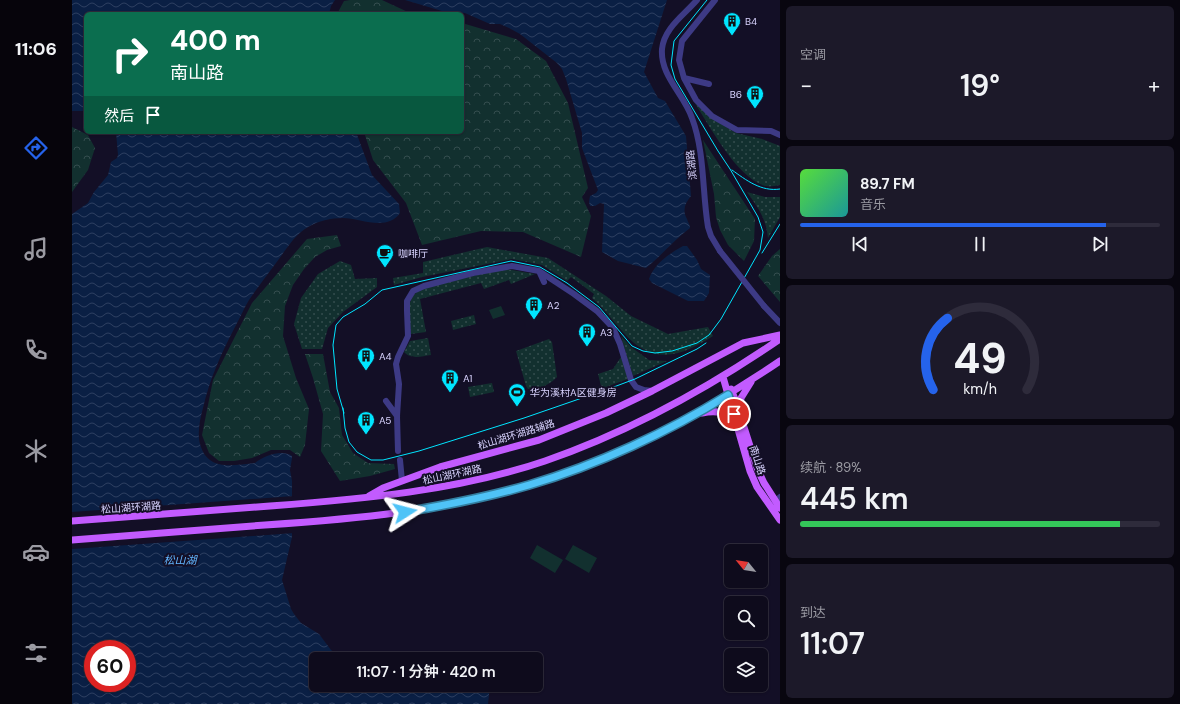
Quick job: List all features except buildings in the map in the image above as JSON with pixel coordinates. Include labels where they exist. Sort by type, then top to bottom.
[{"type":"main road","name":"松山湖环湖路辅路","points":[[365,498],[383,488],[454,463],[539,440],[606,413],[652,391],[736,346],[751,341],[780,335]]},
{"type":"main road","name":"松山湖环湖路","points":[[72,521],[365,498],[443,487],[545,461],[602,438],[695,394],[780,339]]},
{"type":"main road","points":[[72,540],[314,522],[390,514],[448,505],[499,494],[560,475],[614,454],[694,415],[730,394],[780,361]]},
{"type":"main road","name":"南山路","points":[[722,377],[741,417],[757,468],[764,483],[778,499],[780,508]]},
{"type":"main road","points":[[741,417],[741,398],[750,383],[755,378]]},
{"type":"main road","name":"南山路","points":[[730,394],[736,424],[750,471],[757,487],[780,520]]},
{"type":"main road","points":[[694,415],[707,412],[721,412],[729,415],[736,424]]},
{"type":"street","name":"滨湖路","points":[[697,0],[673,26],[667,35],[662,48],[662,59],[666,74],[686,104],[696,127],[708,227],[711,236],[720,251],[764,306],[780,323]]},
{"type":"street","points":[[715,0],[682,42],[679,60],[684,78],[696,100],[712,116],[737,130],[771,131],[780,134]]},
{"type":"street","points":[[684,78],[709,84]]},
{"type":"street","points":[[398,451],[397,416],[399,384],[396,364],[398,356],[408,336],[406,311],[407,301],[413,291],[437,282],[512,266],[539,271],[574,294],[602,317],[612,328],[620,344],[631,380],[636,387],[652,391]]},
{"type":"street","points":[[539,271],[544,282]]},
{"type":"street","points":[[386,401],[397,416]]},
{"type":"street","points":[[400,460],[402,481]]},
{"type":"green space","points":[[382,0],[408,12],[338,12],[344,1]]},
{"type":"green space","points":[[464,24],[516,39],[546,61],[568,103],[588,188],[582,197],[591,216],[581,257],[523,232],[481,231],[422,245],[406,203],[373,160],[365,134],[464,134]]},
{"type":"green space","points":[[694,102],[710,117],[736,133],[762,139],[780,146],[780,185],[765,186],[754,181],[744,172],[725,150]]},
{"type":"green space","points":[[72,127],[88,135],[95,148],[88,170],[72,192]]},
{"type":"green space","points":[[703,140],[755,219],[754,241],[744,261],[728,245],[720,230],[716,217],[714,194]]},
{"type":"green space","points":[[747,192],[765,197],[780,197],[780,217],[768,238],[763,219],[758,208]]},
{"type":"green space","points":[[337,235],[341,246],[327,250],[315,257],[304,269],[293,285],[285,306],[283,336],[296,378],[309,409],[305,445],[300,457],[290,450],[271,450],[252,458],[234,461],[219,461],[209,453],[202,435],[213,380],[252,303],[307,239]]},
{"type":"green space","points":[[487,247],[548,258],[606,296],[631,316],[668,334],[708,327],[713,336],[694,347],[674,354],[664,355],[644,350],[629,338],[592,298],[594,294],[571,277],[567,281],[542,265],[512,259],[422,277],[394,285],[393,278],[423,273],[423,262]]},
{"type":"green space","points":[[780,249],[780,302],[758,276],[772,256]]},
{"type":"green space","points":[[340,261],[351,265],[355,279],[377,278],[377,287],[343,312],[328,328],[322,349],[302,349],[294,324],[301,298],[318,274]]},
{"type":"green space","points":[[499,270],[512,270],[535,274],[511,284],[509,280],[484,289],[481,283],[420,299],[426,332],[411,334],[409,308],[412,298],[417,292],[426,287]]},
{"type":"green space","points":[[501,306],[505,315],[493,319],[489,310]]},
{"type":"green space","points":[[474,315],[476,324],[453,330],[451,321]]},
{"type":"green space","points":[[621,336],[631,347],[649,360],[667,361],[633,376]]},
{"type":"green space","points":[[428,338],[431,355],[413,357],[404,352],[410,341]]},
{"type":"green space","points":[[549,339],[552,342],[557,377],[544,386],[535,389],[528,389],[516,351]]},
{"type":"green space","points":[[305,354],[323,354],[330,392],[339,408],[342,435],[353,453],[368,463],[394,464],[395,469],[370,476],[340,481],[321,451],[323,414]]},
{"type":"green space","points":[[621,357],[628,379],[581,396],[580,393],[601,386],[598,374],[613,369]]},
{"type":"green space","points":[[492,383],[494,392],[470,397],[468,387]]},
{"type":"green space","points":[[537,545],[563,560],[555,573],[530,558]]},
{"type":"green space","points":[[573,545],[597,558],[589,573],[565,559]]},
{"type":"water","points":[[72,0],[335,0],[330,12],[84,12],[84,111],[72,111]]},
{"type":"water","points":[[405,0],[667,0],[644,72],[658,98],[665,101],[686,136],[691,196],[687,201],[684,210],[690,228],[646,268],[618,261],[602,252],[604,204],[600,203],[595,206],[590,206],[590,196],[598,190],[582,148],[582,133],[562,69],[557,63],[520,34],[509,28],[500,24],[490,24],[464,12],[442,11]]},
{"type":"water","name":"松山湖","points":[[116,134],[357,134],[372,175],[399,204],[400,213],[395,219],[381,223],[343,218],[325,220],[308,227],[294,238],[249,300],[230,337],[209,386],[200,421],[199,440],[204,453],[209,459],[222,465],[255,463],[263,458],[278,453],[292,456],[290,470],[292,481],[292,537],[282,580],[294,614],[301,623],[319,634],[334,652],[309,652],[309,692],[489,692],[488,704],[72,704],[72,214],[88,203],[94,192],[108,175],[111,162],[117,158],[118,155]]},
{"type":"water","points":[[683,246],[687,246],[697,260],[701,269],[710,275],[709,293],[704,301],[688,301],[652,283],[649,279],[659,264]]},
{"type":"pier","points":[[294,496],[294,533],[72,549],[72,512]]},
{"type":"tram line","points":[[344,413],[337,389],[333,345],[336,325],[343,317],[365,304],[382,290],[511,261],[540,267],[567,283],[599,307],[632,346],[643,351],[655,353],[672,351],[697,343],[709,335],[721,319],[760,250],[763,232],[758,217],[675,79],[671,65],[674,41],[707,0]]},
{"type":"tram line","points":[[732,170],[760,187],[766,189],[780,189]]},
{"type":"tram line","points":[[762,253],[780,224]]},
{"type":"tram line","points":[[343,408],[345,428],[349,442],[357,452],[371,460],[383,460],[419,451],[524,418],[611,388],[635,379],[697,349],[706,343]]},
{"type":"place","name":"B4","points":[[732,36]]},
{"type":"place","name":"B6","points":[[755,109]]},
{"type":"place","name":"咖啡厅","points":[[385,268]]},
{"type":"place","name":"A2","points":[[534,320]]},
{"type":"place","name":"A3","points":[[587,347]]},
{"type":"place","name":"A4","points":[[366,371]]},
{"type":"place","name":"A1","points":[[450,393]]},
{"type":"place","name":"华为溪村A区健身房","points":[[517,407]]},
{"type":"place","name":"A5","points":[[366,435]]},
{"type":"route","points":[[405,512],[448,505],[499,494],[560,475],[614,454],[664,431],[728,395],[734,414]]}]
